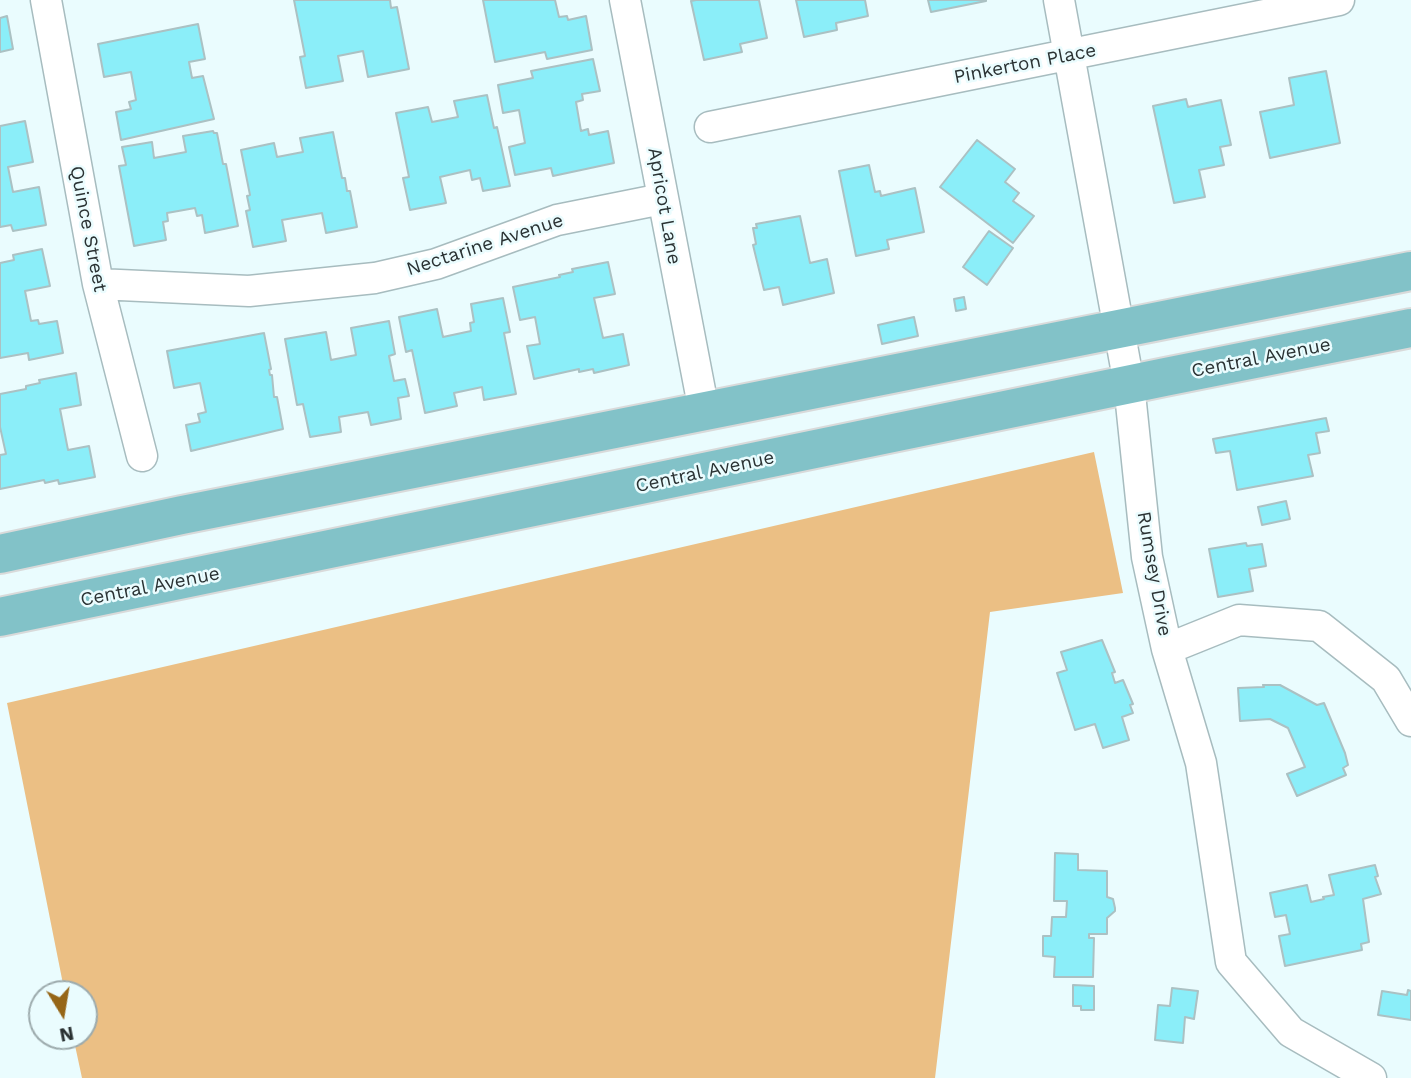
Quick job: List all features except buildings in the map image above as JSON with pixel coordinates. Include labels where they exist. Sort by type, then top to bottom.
[{"type":"main road","points":[[0,554],[1411,271]]},
{"type":"main road","name":"Central Avenue","points":[[0,617],[1411,328]]},
{"type":"street","name":"Quince Street","points":[[46,0],[98,284],[142,456]]},
{"type":"street","name":"Apricot Lane","points":[[625,0],[704,411]]},
{"type":"street","name":"Rumsey Drive","points":[[1059,0],[1129,384],[1147,557],[1167,649],[1201,763],[1231,962],[1292,1032],[1371,1078]]},
{"type":"street","name":"Pinkerton Place","points":[[710,127],[1339,0]]},
{"type":"street","name":"Nectarine Avenue","points":[[98,284],[249,291],[375,278],[436,264],[557,220],[662,199]]},
{"type":"street","points":[[1167,649],[1239,620],[1319,626],[1386,679],[1411,720]]},
{"type":"shaded area","points":[[1094,452],[1123,593],[990,612],[935,1078],[82,1078],[76,1050],[98,1050],[98,980],[62,980],[7,703]]}]
